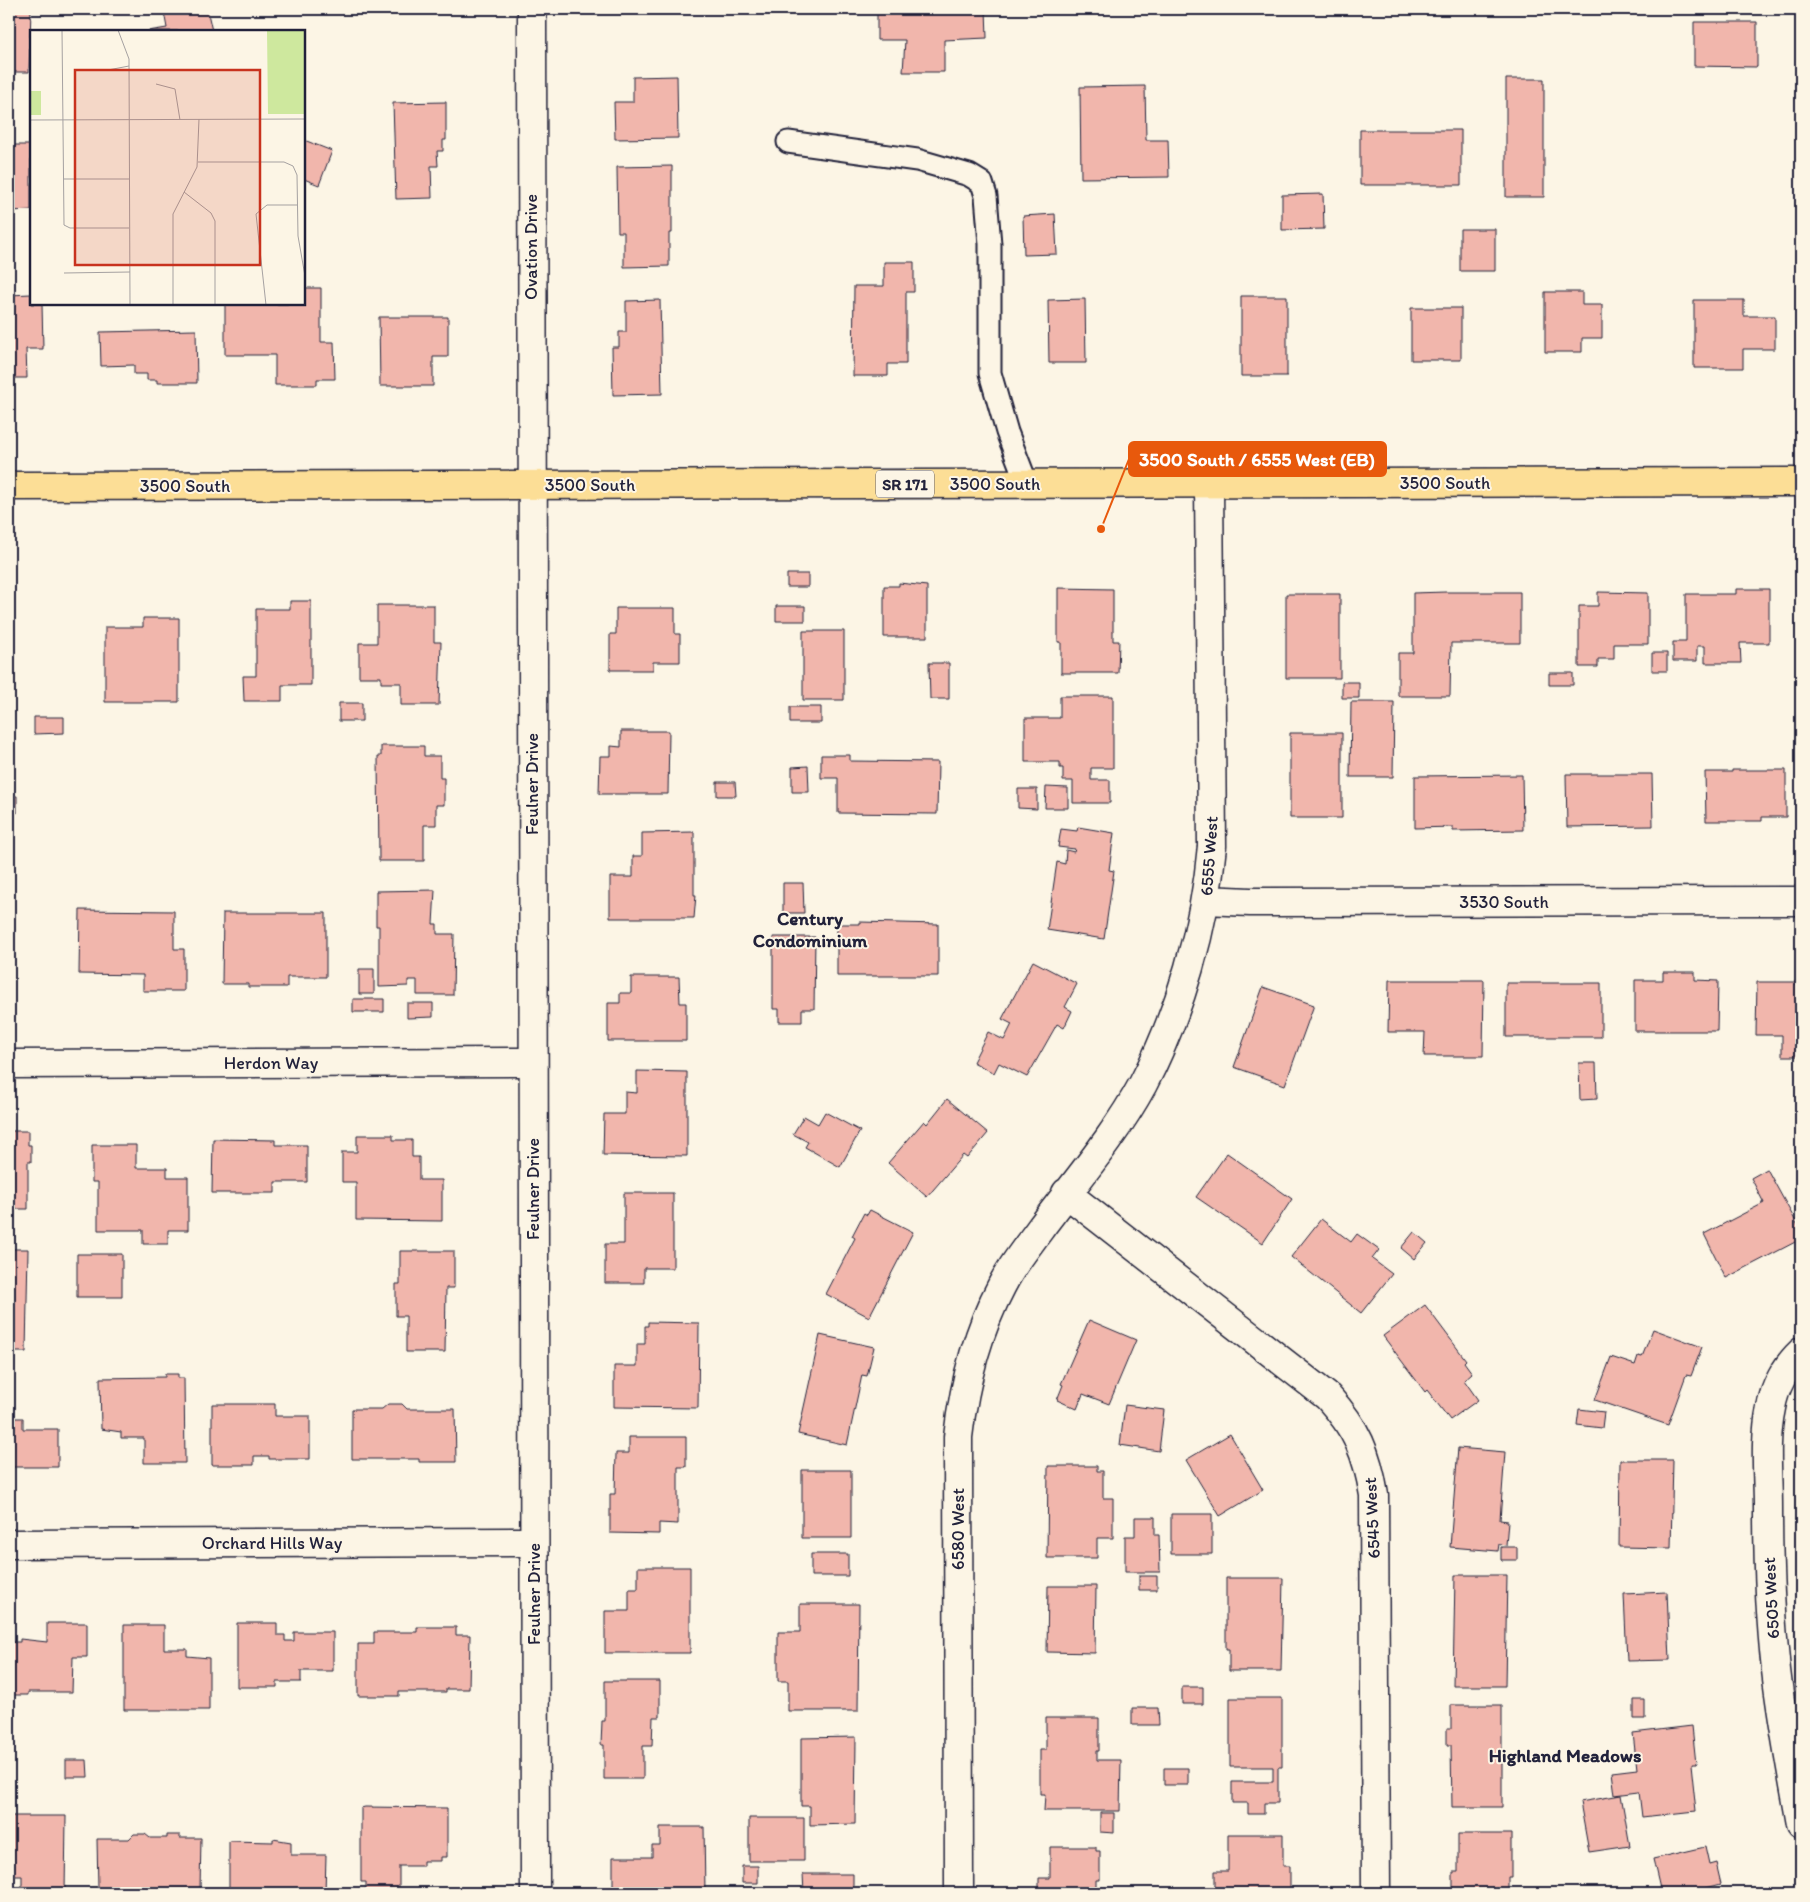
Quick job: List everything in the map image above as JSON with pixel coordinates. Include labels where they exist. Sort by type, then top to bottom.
[{"type":"main road","name":"3500 South","points":[[9,486],[1801,482]]},
{"type":"street","name":"Ovation Drive","points":[[531,485],[532,9]]},
{"type":"street","name":"6555 West","points":[[1066,1193],[1120,1121],[1142,1084],[1177,1000],[1206,900],[1213,824],[1209,483]]},
{"type":"street","name":"Feulner Drive","points":[[531,485],[535,1893]]},
{"type":"street","name":"3530 South","points":[[1206,900],[1250,902],[1801,901]]},
{"type":"street","name":"Herdon Way","points":[[9,1064],[533,1062]]},
{"type":"street","name":"6580 West","points":[[960,1893],[958,1436],[961,1408],[977,1346],[1002,1284],[1066,1193]]},
{"type":"street","name":"6545 West","points":[[1066,1193],[1328,1397],[1347,1418],[1361,1442],[1370,1468],[1374,1496],[1376,1893]]},
{"type":"street","name":"6505 West","points":[[1801,1352],[1784,1374],[1771,1407],[1768,1426],[1768,1580],[1779,1696],[1801,1824]]},
{"type":"street","name":"Orchard Hills Way","points":[[9,1544],[534,1542]]},
{"type":"lane","points":[[788,142],[918,160],[969,175],[982,183],[986,196],[990,244],[990,373],[1007,432],[1027,484]]},
{"type":"building","points":[[9,9],[31,9],[29,72],[9,72]]},
{"type":"building","points":[[179,9],[207,9],[212,30],[154,30],[167,28],[164,12]]},
{"type":"building","points":[[615,9],[691,9],[691,11],[615,13]]},
{"type":"building","points":[[845,9],[986,9],[987,38],[944,40],[944,72],[903,72],[905,40],[877,40],[877,10]]},
{"type":"building","points":[[1694,22],[1757,22],[1757,67],[1694,66]]},
{"type":"building","points":[[677,76],[678,138],[615,139],[614,102],[633,102],[633,77]]},
{"type":"building","points":[[1506,79],[1544,79],[1544,197],[1506,197]]},
{"type":"building","points":[[1145,86],[1146,140],[1168,140],[1169,177],[1081,178],[1080,87]]},
{"type":"building","points":[[446,102],[446,140],[443,140],[443,151],[437,151],[438,166],[431,166],[432,198],[396,199],[393,103]]},
{"type":"building","points":[[1360,130],[1461,130],[1461,185],[1360,185]]},
{"type":"building","points":[[305,140],[332,151],[319,185],[305,179]]},
{"type":"building","points":[[9,145],[30,145],[30,210],[9,211]]},
{"type":"building","points":[[672,166],[672,233],[669,233],[669,266],[624,267],[624,232],[618,232],[617,167]]},
{"type":"building","points":[[1323,194],[1324,229],[1282,230],[1282,195]]},
{"type":"building","points":[[1055,214],[1057,254],[1024,255],[1023,216]]},
{"type":"building","points":[[1460,229],[1495,229],[1495,271],[1460,271]]},
{"type":"building","points":[[884,262],[914,262],[914,292],[906,292],[906,364],[888,364],[888,376],[853,376],[854,286],[884,286]]},
{"type":"building","points":[[305,288],[321,288],[321,342],[334,342],[335,379],[317,379],[317,385],[275,385],[275,355],[225,355],[225,305],[305,305]]},
{"type":"building","points":[[1545,292],[1582,292],[1582,305],[1602,305],[1602,338],[1582,338],[1582,352],[1545,352]]},
{"type":"building","points":[[30,294],[30,305],[42,305],[43,349],[26,349],[27,378],[9,378],[9,295]]},
{"type":"building","points":[[1241,296],[1287,296],[1287,376],[1241,376]]},
{"type":"building","points":[[1085,299],[1086,363],[1049,363],[1048,300]]},
{"type":"building","points":[[660,300],[662,394],[613,395],[612,347],[619,347],[619,332],[626,332],[626,301]]},
{"type":"building","points":[[1694,300],[1744,300],[1744,316],[1775,316],[1775,349],[1743,349],[1743,368],[1694,368]]},
{"type":"building","points":[[1411,308],[1461,308],[1461,360],[1411,360]]},
{"type":"building","points":[[379,317],[448,317],[448,357],[433,357],[433,386],[380,386]]},
{"type":"building","points":[[196,330],[197,383],[157,383],[157,380],[147,380],[147,374],[134,374],[134,365],[101,366],[100,332]]},
{"type":"building","points":[[787,574],[808,574],[808,587],[787,587]]},
{"type":"building","points":[[899,583],[927,586],[927,637],[884,637],[884,586],[899,586]]},
{"type":"building","points":[[1058,588],[1113,589],[1113,641],[1119,641],[1118,673],[1061,673],[1061,642],[1058,642]]},
{"type":"building","points":[[1736,589],[1769,589],[1769,643],[1740,643],[1741,663],[1705,663],[1705,646],[1697,646],[1697,661],[1673,661],[1673,642],[1686,642],[1686,594],[1736,594]]},
{"type":"building","points":[[1520,592],[1520,643],[1451,643],[1450,696],[1398,696],[1398,653],[1413,653],[1413,593]]},
{"type":"building","points":[[1598,592],[1648,593],[1648,644],[1614,644],[1614,659],[1598,659],[1598,667],[1579,667],[1579,606],[1598,606]]},
{"type":"building","points":[[9,594],[13,594],[12,659],[9,659]]},
{"type":"building","points":[[1286,594],[1340,594],[1340,678],[1286,678]]},
{"type":"building","points":[[290,601],[311,601],[311,685],[282,685],[282,701],[244,701],[243,676],[256,676],[256,609],[290,609]]},
{"type":"building","points":[[377,605],[434,605],[434,642],[441,642],[439,705],[401,705],[401,683],[381,683],[381,677],[359,677],[359,643],[377,643]]},
{"type":"building","points":[[776,606],[805,606],[805,621],[776,621]]},
{"type":"building","points":[[616,608],[675,608],[675,634],[680,634],[680,662],[653,662],[653,670],[610,670],[610,634],[616,634]]},
{"type":"building","points":[[143,618],[179,618],[179,702],[105,702],[105,627],[143,627]]},
{"type":"building","points":[[803,631],[844,631],[844,700],[803,700]]},
{"type":"building","points":[[1652,653],[1667,653],[1667,671],[1652,671]]},
{"type":"building","points":[[929,663],[949,663],[949,699],[930,699]]},
{"type":"building","points":[[1549,673],[1573,673],[1573,685],[1549,685]]},
{"type":"building","points":[[1342,682],[1359,682],[1359,698],[1342,698]]},
{"type":"building","points":[[1060,696],[1113,696],[1113,768],[1091,768],[1091,780],[1110,780],[1110,803],[1073,803],[1073,781],[1063,781],[1063,768],[1060,768],[1060,762],[1025,762],[1025,718],[1060,718]]},
{"type":"building","points":[[1351,702],[1394,702],[1393,777],[1350,777]]},
{"type":"building","points":[[339,703],[362,703],[362,721],[339,721]]},
{"type":"building","points":[[790,707],[821,707],[821,723],[790,723]]},
{"type":"building","points":[[34,717],[64,717],[64,733],[34,734]]},
{"type":"building","points":[[621,731],[669,731],[668,794],[599,794],[600,756],[611,756],[611,746],[621,747]]},
{"type":"building","points":[[1290,733],[1342,733],[1342,818],[1290,818]]},
{"type":"building","points":[[9,745],[12,745],[12,796],[17,796],[17,813],[12,813],[11,848],[9,848]]},
{"type":"building","points":[[381,746],[424,746],[424,756],[440,756],[440,778],[444,778],[444,805],[436,805],[436,825],[424,825],[424,861],[379,861],[378,756],[381,756]]},
{"type":"building","points":[[821,755],[850,755],[850,761],[938,762],[937,814],[838,813],[838,778],[821,778]]},
{"type":"building","points":[[808,766],[809,792],[792,792],[792,767]]},
{"type":"building","points":[[1732,770],[1786,770],[1786,817],[1762,817],[1762,821],[1706,821],[1705,772],[1732,772]]},
{"type":"building","points":[[1566,774],[1652,774],[1653,826],[1567,827]]},
{"type":"building","points":[[1522,775],[1523,830],[1453,831],[1453,827],[1415,828],[1415,776]]},
{"type":"building","points":[[717,782],[735,782],[736,796],[717,796]]},
{"type":"building","points":[[1046,787],[1068,788],[1068,808],[1045,808]]},
{"type":"building","points":[[1018,789],[1037,789],[1037,809],[1018,808]]},
{"type":"building","points":[[1078,827],[1114,833],[1109,870],[1114,871],[1104,939],[1047,930],[1057,862],[1065,864],[1066,850],[1074,852],[1075,849],[1058,847],[1061,829],[1077,831]]},
{"type":"building","points":[[694,832],[694,895],[696,895],[694,918],[610,918],[610,877],[633,877],[633,856],[642,856],[642,833]]},
{"type":"building","points":[[783,883],[803,883],[804,913],[783,913]]},
{"type":"building","points":[[435,890],[433,924],[437,924],[437,934],[454,934],[453,995],[417,995],[417,980],[408,980],[408,986],[379,987],[379,926],[376,926],[376,891]]},
{"type":"building","points":[[80,910],[174,911],[174,949],[184,949],[184,991],[143,991],[143,975],[79,974]]},
{"type":"building","points":[[223,913],[326,913],[326,977],[287,977],[287,987],[248,987],[248,984],[222,984]]},
{"type":"building","points":[[860,922],[938,924],[938,976],[837,976],[837,924],[860,924]]},
{"type":"building","points":[[773,937],[815,937],[814,1009],[802,1009],[802,1022],[779,1022],[779,1009],[773,1009]]},
{"type":"building","points":[[9,952],[11,952],[11,989],[9,989]]},
{"type":"building","points":[[1033,961],[1077,984],[1065,1007],[1072,1011],[1064,1028],[1057,1024],[1027,1077],[999,1063],[994,1073],[973,1062],[988,1032],[1004,1040],[1012,1024],[1002,1019]]},
{"type":"building","points":[[359,969],[374,969],[374,994],[359,994]]},
{"type":"building","points":[[1663,972],[1695,972],[1695,980],[1718,981],[1717,1031],[1635,1031],[1635,980],[1663,980]]},
{"type":"building","points":[[631,977],[679,977],[680,1003],[686,1003],[686,1041],[608,1041],[608,1003],[620,1003],[620,993],[631,993]]},
{"type":"building","points":[[1389,980],[1484,980],[1483,1056],[1424,1056],[1425,1032],[1388,1032]]},
{"type":"building","points":[[1757,982],[1796,982],[1796,985],[1801,985],[1801,1056],[1782,1056],[1782,1035],[1756,1035]]},
{"type":"building","points":[[1506,983],[1601,983],[1601,1037],[1506,1037]]},
{"type":"building","points":[[1263,987],[1314,1005],[1285,1085],[1234,1067]]},
{"type":"building","points":[[353,999],[384,999],[384,1012],[353,1012]]},
{"type":"building","points":[[407,1003],[433,1003],[433,1017],[407,1018]]},
{"type":"building","points":[[1579,1063],[1596,1063],[1597,1099],[1580,1100]]},
{"type":"building","points":[[637,1071],[687,1072],[687,1156],[603,1155],[604,1114],[625,1114],[625,1092],[637,1093]]},
{"type":"building","points":[[947,1099],[988,1133],[967,1158],[963,1155],[927,1197],[888,1163],[924,1121],[927,1124]]},
{"type":"building","points":[[825,1112],[860,1131],[840,1167],[805,1147],[808,1142],[793,1134],[804,1116],[818,1124]]},
{"type":"building","points":[[9,1131],[28,1131],[28,1145],[31,1145],[31,1162],[28,1162],[28,1209],[9,1209]]},
{"type":"building","points":[[357,1135],[393,1135],[393,1140],[412,1140],[412,1157],[419,1157],[419,1180],[442,1180],[442,1221],[356,1220],[356,1182],[342,1182],[342,1152],[357,1152]]},
{"type":"building","points":[[213,1139],[275,1140],[275,1145],[307,1145],[307,1182],[275,1182],[275,1193],[212,1193]]},
{"type":"building","points":[[92,1145],[136,1145],[136,1168],[167,1168],[167,1177],[188,1177],[188,1230],[168,1230],[168,1244],[143,1244],[143,1230],[98,1230],[98,1182],[92,1182]]},
{"type":"building","points":[[1227,1153],[1292,1199],[1263,1243],[1196,1197]]},
{"type":"building","points":[[1767,1169],[1801,1231],[1801,1239],[1726,1278],[1704,1234],[1764,1203],[1751,1178]]},
{"type":"building","points":[[624,1193],[673,1193],[673,1268],[644,1268],[644,1283],[605,1283],[605,1244],[624,1244]]},
{"type":"building","points":[[870,1210],[913,1232],[869,1317],[826,1294],[855,1238],[852,1236],[864,1213],[867,1215]]},
{"type":"building","points":[[1321,1219],[1351,1242],[1357,1234],[1379,1250],[1372,1259],[1392,1274],[1361,1313],[1291,1257]]},
{"type":"building","points":[[1414,1232],[1427,1243],[1414,1259],[1401,1248]]},
{"type":"building","points":[[9,1249],[28,1249],[26,1352],[9,1352]]},
{"type":"building","points":[[400,1251],[454,1251],[454,1288],[446,1288],[445,1352],[406,1352],[406,1316],[396,1316],[396,1284],[400,1284]]},
{"type":"building","points":[[77,1254],[122,1254],[122,1297],[77,1297]]},
{"type":"building","points":[[1425,1305],[1466,1360],[1464,1362],[1472,1373],[1464,1380],[1478,1400],[1450,1420],[1427,1390],[1425,1392],[1383,1336]]},
{"type":"building","points":[[1089,1320],[1136,1340],[1109,1404],[1083,1394],[1077,1409],[1057,1400],[1063,1385],[1061,1384]]},
{"type":"building","points":[[648,1322],[699,1323],[698,1408],[614,1407],[614,1366],[637,1366],[637,1344],[645,1344],[645,1326],[648,1326]]},
{"type":"building","points":[[1653,1329],[1702,1347],[1691,1376],[1686,1375],[1668,1425],[1595,1400],[1611,1357],[1635,1365],[1638,1356],[1642,1357]]},
{"type":"building","points":[[820,1335],[874,1347],[867,1376],[862,1375],[847,1445],[798,1434]]},
{"type":"building","points":[[165,1374],[178,1374],[178,1378],[184,1378],[185,1463],[144,1463],[144,1438],[121,1438],[121,1432],[101,1429],[100,1378],[165,1377]]},
{"type":"building","points":[[212,1404],[275,1404],[275,1416],[310,1416],[310,1459],[269,1459],[269,1456],[254,1456],[254,1465],[212,1465]]},
{"type":"building","points":[[388,1404],[402,1404],[407,1409],[455,1409],[456,1462],[419,1462],[419,1459],[352,1459],[352,1409],[382,1409]]},
{"type":"building","points":[[1125,1405],[1164,1410],[1159,1451],[1120,1445]]},
{"type":"building","points":[[1579,1409],[1604,1412],[1602,1428],[1577,1425]]},
{"type":"building","points":[[9,1418],[23,1418],[23,1429],[58,1429],[58,1467],[9,1467]]},
{"type":"building","points":[[1230,1434],[1263,1490],[1220,1516],[1186,1460]]},
{"type":"building","points":[[629,1437],[686,1437],[686,1467],[678,1467],[678,1524],[659,1523],[659,1534],[610,1533],[610,1494],[615,1494],[616,1453],[629,1453]]},
{"type":"building","points":[[1458,1448],[1505,1452],[1500,1520],[1508,1521],[1506,1545],[1499,1544],[1498,1551],[1450,1547]]},
{"type":"building","points":[[1620,1460],[1673,1460],[1671,1548],[1619,1547]]},
{"type":"building","points":[[1048,1466],[1097,1466],[1097,1471],[1103,1471],[1103,1498],[1113,1498],[1113,1538],[1097,1538],[1097,1558],[1047,1558]]},
{"type":"building","points":[[802,1470],[851,1470],[851,1538],[802,1538]]},
{"type":"building","points":[[1171,1514],[1212,1514],[1212,1554],[1171,1554]]},
{"type":"building","points":[[1135,1517],[1155,1517],[1155,1535],[1159,1535],[1160,1572],[1125,1572],[1125,1536],[1135,1536]]},
{"type":"building","points":[[1501,1547],[1517,1547],[1517,1560],[1501,1560]]},
{"type":"building","points":[[811,1554],[848,1554],[848,1576],[811,1576]]},
{"type":"building","points":[[638,1567],[690,1567],[690,1653],[605,1653],[605,1611],[629,1611],[629,1589],[638,1589]]},
{"type":"building","points":[[1455,1575],[1507,1575],[1505,1686],[1453,1686]]},
{"type":"building","points":[[1139,1576],[1157,1576],[1157,1590],[1139,1590]]},
{"type":"building","points":[[1226,1578],[1283,1578],[1281,1671],[1229,1671],[1229,1649],[1226,1649]]},
{"type":"building","points":[[1048,1586],[1096,1586],[1095,1653],[1047,1652]]},
{"type":"building","points":[[1667,1592],[1670,1660],[1627,1661],[1624,1594]]},
{"type":"building","points":[[800,1604],[859,1604],[858,1711],[788,1711],[788,1681],[778,1681],[778,1632],[800,1632]]},
{"type":"building","points":[[47,1623],[87,1623],[87,1657],[73,1657],[72,1692],[28,1692],[28,1695],[11,1695],[9,1692],[9,1642],[20,1642],[20,1639],[47,1642]]},
{"type":"building","points":[[237,1623],[277,1623],[277,1635],[285,1635],[285,1641],[294,1641],[294,1632],[333,1632],[333,1671],[301,1671],[301,1682],[277,1682],[277,1687],[237,1687]]},
{"type":"building","points":[[124,1625],[164,1625],[164,1649],[187,1649],[187,1656],[209,1658],[209,1710],[124,1710]]},
{"type":"building","points":[[417,1627],[456,1627],[456,1635],[470,1635],[469,1689],[446,1689],[446,1692],[399,1692],[399,1696],[358,1696],[358,1644],[374,1644],[374,1632],[417,1632]]},
{"type":"building","points":[[605,1681],[660,1681],[660,1717],[653,1717],[652,1746],[643,1746],[643,1779],[604,1779],[604,1745],[601,1745],[602,1721],[605,1721]]},
{"type":"building","points":[[1182,1687],[1203,1687],[1203,1704],[1182,1704]]},
{"type":"building","points":[[1230,1698],[1282,1698],[1282,1767],[1278,1767],[1278,1803],[1264,1803],[1264,1814],[1248,1814],[1248,1803],[1232,1803],[1232,1782],[1273,1782],[1273,1767],[1230,1767]]},
{"type":"building","points":[[1634,1700],[1645,1700],[1645,1719],[1634,1719]]},
{"type":"building","points":[[1451,1705],[1502,1705],[1502,1807],[1452,1807],[1451,1745],[1447,1745],[1447,1729],[1451,1729]]},
{"type":"building","points":[[1132,1708],[1158,1708],[1159,1725],[1132,1725]]},
{"type":"building","points":[[1046,1718],[1099,1718],[1099,1751],[1097,1751],[1097,1760],[1121,1760],[1120,1811],[1044,1811],[1045,1794],[1040,1794],[1040,1750],[1046,1750]]},
{"type":"building","points":[[1692,1726],[1696,1764],[1691,1764],[1696,1811],[1642,1817],[1639,1792],[1615,1795],[1612,1772],[1637,1769],[1633,1733]]},
{"type":"building","points":[[856,1737],[855,1824],[810,1825],[810,1806],[801,1806],[801,1738]]},
{"type":"building","points":[[66,1760],[87,1760],[88,1777],[66,1777]]},
{"type":"building","points":[[1164,1768],[1188,1768],[1188,1785],[1164,1785]]},
{"type":"building","points":[[1621,1795],[1630,1846],[1589,1852],[1580,1802]]},
{"type":"building","points":[[361,1808],[447,1808],[447,1857],[441,1857],[441,1861],[423,1861],[423,1866],[399,1866],[399,1891],[366,1891],[366,1882],[361,1882]]},
{"type":"building","points":[[1100,1813],[1114,1813],[1114,1833],[1100,1832]]},
{"type":"building","points":[[9,1816],[66,1816],[65,1893],[22,1893],[22,1876],[9,1876]]},
{"type":"building","points":[[749,1818],[804,1818],[804,1861],[749,1861]]},
{"type":"building","points":[[660,1827],[704,1827],[705,1893],[613,1893],[613,1857],[652,1857],[652,1845],[660,1845]]},
{"type":"building","points":[[134,1834],[145,1834],[150,1838],[167,1838],[167,1835],[180,1835],[180,1838],[201,1838],[200,1889],[132,1890],[132,1887],[98,1888],[97,1839],[129,1839]]},
{"type":"building","points":[[1228,1834],[1283,1834],[1283,1866],[1290,1866],[1290,1893],[1215,1893],[1215,1871],[1228,1871]]},
{"type":"building","points":[[1458,1834],[1511,1834],[1511,1877],[1508,1877],[1508,1893],[1453,1893],[1453,1872],[1458,1872]]},
{"type":"building","points":[[273,1839],[291,1842],[291,1855],[326,1855],[325,1893],[285,1893],[285,1889],[268,1889],[268,1893],[229,1893],[229,1841],[273,1842]]},
{"type":"building","points":[[1050,1847],[1096,1847],[1096,1851],[1100,1851],[1100,1880],[1096,1880],[1096,1893],[1039,1893],[1039,1878],[1050,1878]]},
{"type":"building","points":[[1705,1847],[1709,1865],[1716,1863],[1721,1884],[1706,1888],[1707,1893],[1661,1893],[1653,1859]]},
{"type":"building","points":[[742,1866],[758,1866],[758,1883],[742,1883]]},
{"type":"building","points":[[803,1874],[853,1874],[853,1893],[804,1893]]},
{"type":"place","name":"3500 South / 6555 West (EB)","points":[[1101,529]]},
{"type":"district","name":"Century Condominium","points":[[810,929]]},
{"type":"district","name":"Highland Meadows","points":[[1565,1755]]}]
